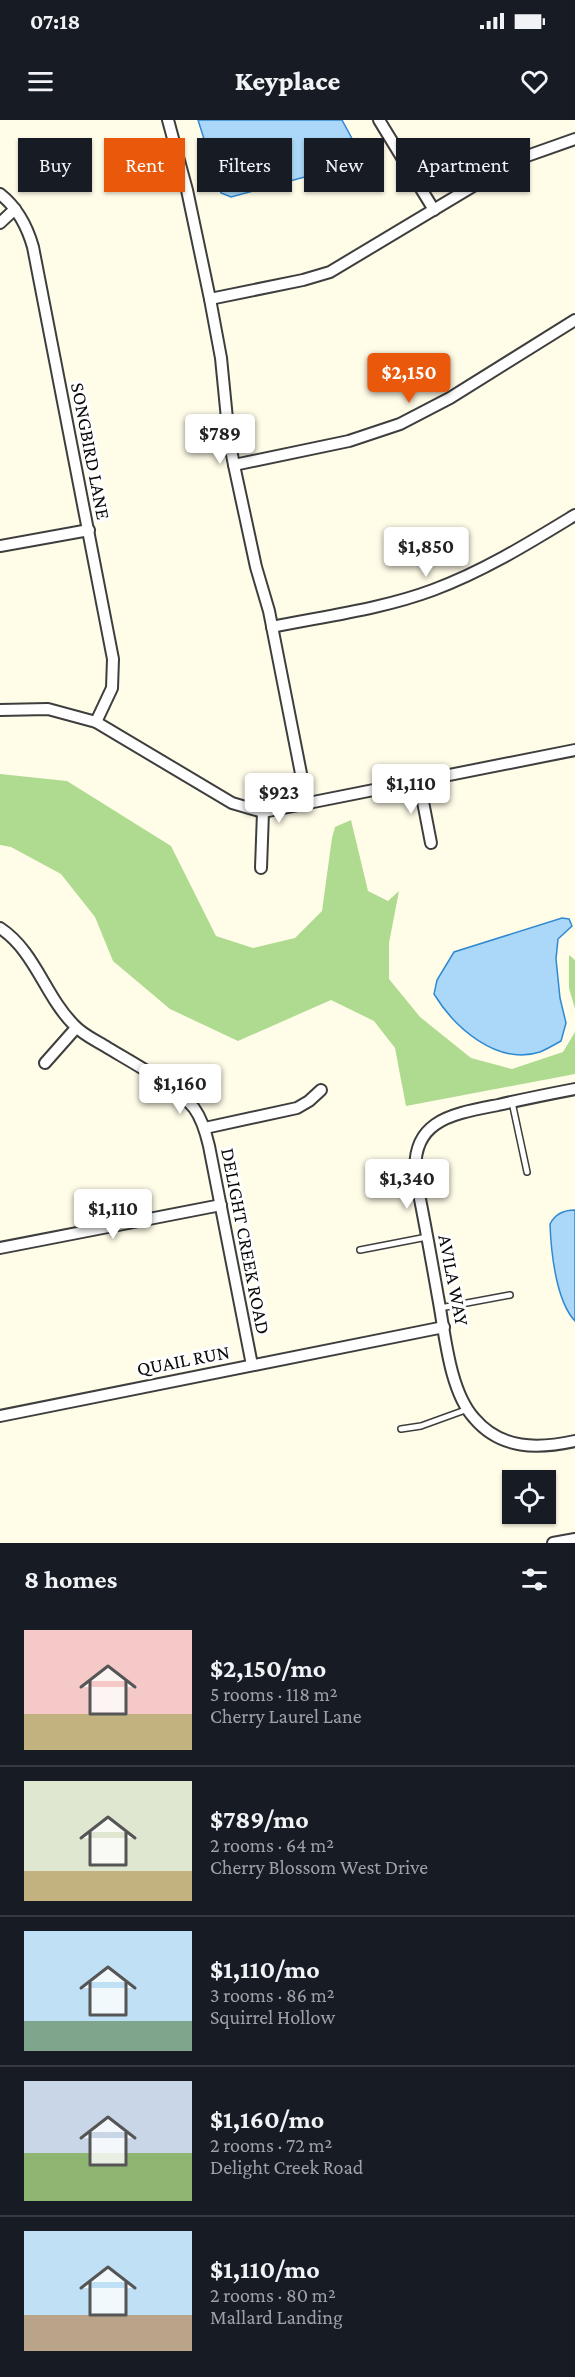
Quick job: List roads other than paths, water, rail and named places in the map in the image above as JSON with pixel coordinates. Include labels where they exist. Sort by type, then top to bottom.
[{"type":"street","points":[[168,120],[187,190],[210,299],[221,358],[234,465],[251,546],[272,627],[307,804]]},
{"type":"street","points":[[379,120],[434,210]]},
{"type":"street","points":[[210,299],[303,280],[330,272],[512,163],[575,139]]},
{"type":"street","name":"SONGBIRD LANE","points":[[0,194],[24,222],[33,247],[113,659],[112,688],[96,722]]},
{"type":"street","points":[[0,223],[15,209]]},
{"type":"street","points":[[234,465],[349,441],[400,424],[450,398],[575,320]]},
{"type":"street","points":[[272,627],[396,602],[432,591],[491,565],[575,515]]},
{"type":"street","points":[[0,546],[88,530]]},
{"type":"street","points":[[0,710],[48,709],[66,712],[96,722],[232,803],[263,812],[575,750]]},
{"type":"street","points":[[419,782],[431,843]]},
{"type":"street","points":[[261,868],[263,812]]},
{"type":"street","name":"DELIGHT CREEK ROAD","points":[[0,928],[9,934],[27,954],[57,1005],[76,1028],[174,1090],[194,1109],[205,1128],[252,1365]]},
{"type":"street","points":[[45,1063],[76,1028]]},
{"type":"street","name":"AVILA WAY","points":[[575,1089],[451,1114],[435,1123],[423,1137],[417,1152],[415,1171],[455,1382],[468,1409],[481,1425],[495,1436],[532,1447],[575,1441]]},
{"type":"street","points":[[205,1128],[297,1108],[321,1090]]},
{"type":"street","points":[[0,1248],[221,1205]]},
{"type":"street","name":"QUAIL RUN","points":[[0,1416],[444,1327]]},
{"type":"street","points":[[553,1543],[575,1539]]},
{"type":"lane","points":[[512,1102],[526,1172]]},
{"type":"lane","points":[[360,1250],[427,1237]]},
{"type":"lane","points":[[440,1308],[510,1295]]},
{"type":"lane","points":[[401,1429],[421,1426],[468,1409]]},
{"type":"water","points":[[198,120],[342,120],[352,138],[304,138],[304,177],[292,180],[292,138],[204,138]]},
{"type":"water","points":[[221,192],[249,192],[231,197]]},
{"type":"water","points":[[562,918],[569,919],[572,926],[558,939],[556,959],[560,998],[566,1023],[561,1041],[540,1052],[524,1055],[493,1049],[478,1041],[453,1019],[434,994],[437,980],[454,952]]},
{"type":"water","points":[[575,1210],[575,1321],[559,1289],[553,1262],[550,1224],[560,1213]]}]
